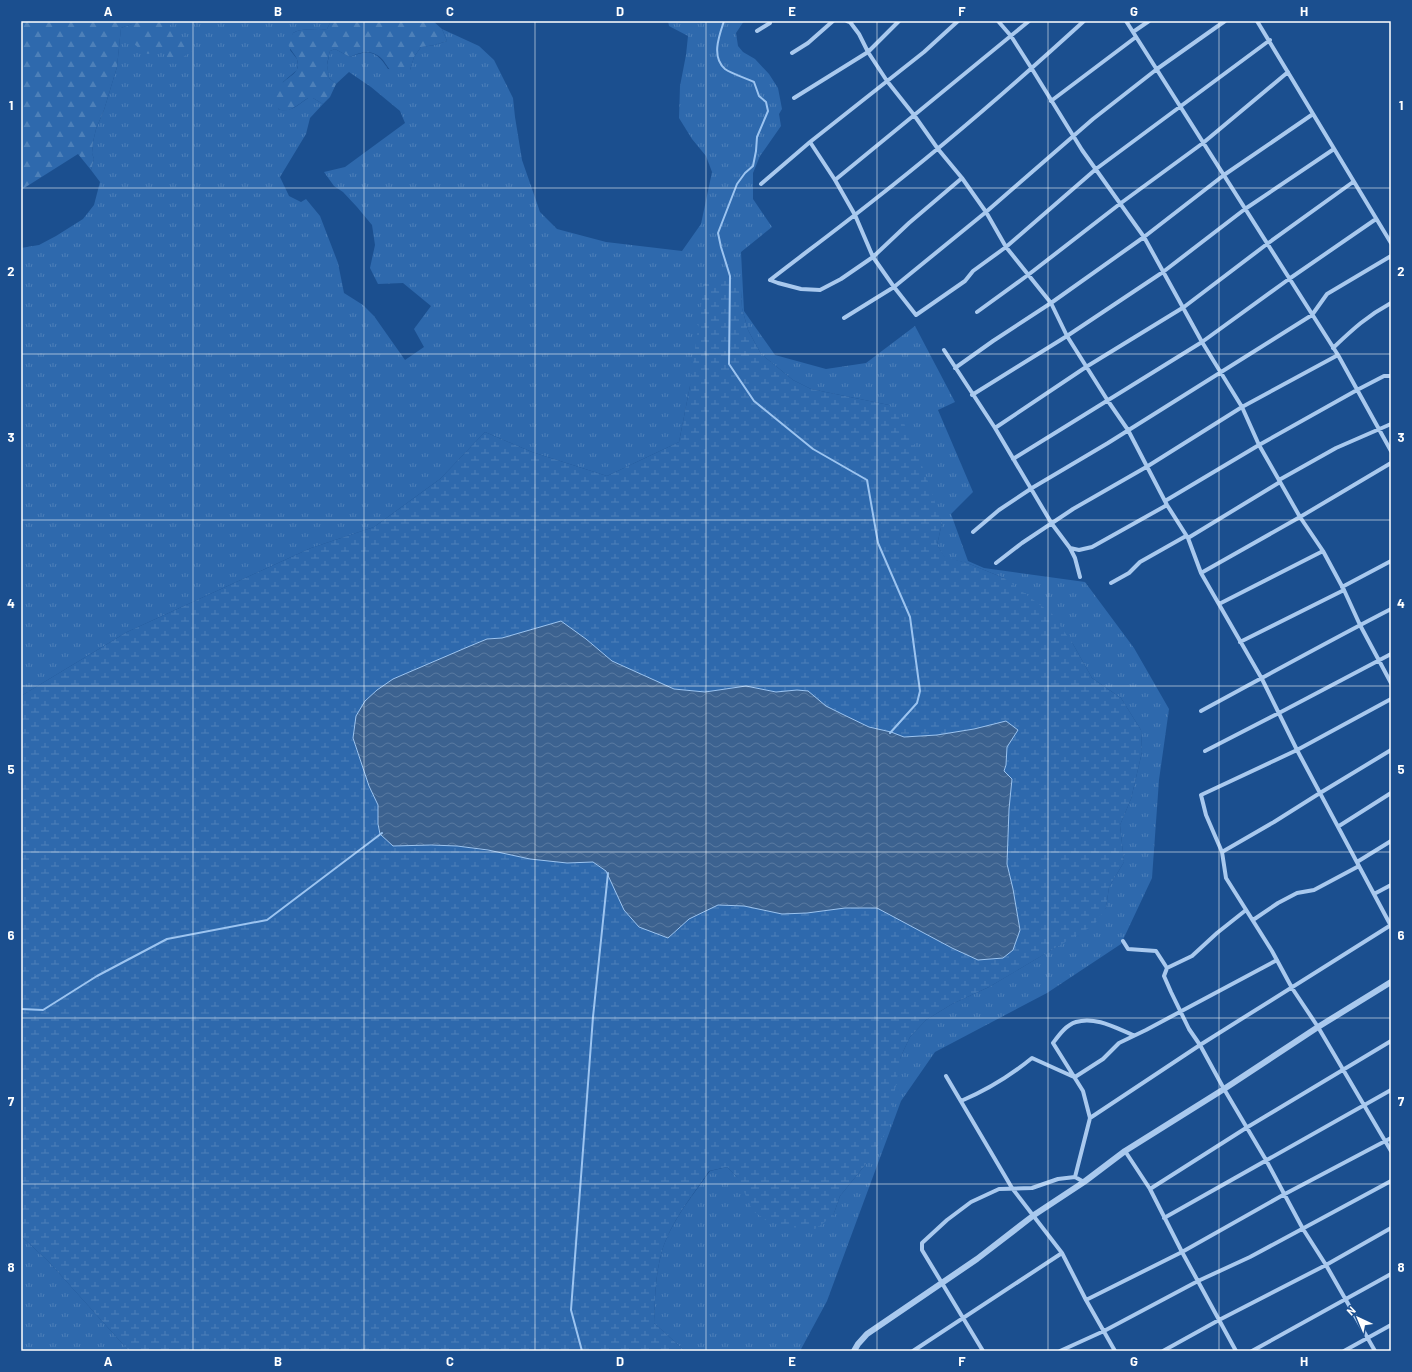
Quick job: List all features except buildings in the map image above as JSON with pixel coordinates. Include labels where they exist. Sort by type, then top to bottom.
[{"type":"street","points":[[757,31],[770,23],[770,21]]},
{"type":"street","points":[[792,53],[808,43],[833,21]]},
{"type":"street","points":[[848,21],[859,34],[868,52],[887,81],[938,149],[962,178],[986,212],[1006,247],[1051,303],[1067,336],[1128,430],[1166,503],[1187,537],[1201,573],[1262,679],[1297,750],[1391,925],[1200,1045],[1090,1118]]},
{"type":"street","points":[[794,98],[868,52],[899,21]]},
{"type":"street","points":[[761,184],[810,142],[924,52],[958,21]]},
{"type":"street","points":[[998,21],[1011,36],[1074,137],[1144,237],[1202,342],[1222,372],[1242,407],[1259,445],[1300,517],[1323,551],[1391,683]]},
{"type":"street","points":[[835,180],[1029,21]]},
{"type":"street","points":[[962,178],[873,256],[841,279],[820,290],[801,288],[770,280],[938,149],[1032,69],[1084,21]]},
{"type":"street","points":[[1126,21],[1338,355],[1391,451]]},
{"type":"street","points":[[1133,32],[1149,21]]},
{"type":"street","points":[[844,318],[894,287],[986,212],[1093,119],[1157,69],[1224,21]]},
{"type":"street","points":[[1257,21],[1270,40],[1390,241]]},
{"type":"street","points":[[1051,101],[1136,37]]},
{"type":"street","points":[[810,142],[835,180],[855,215],[873,256],[894,287],[916,315],[965,281],[973,271],[1006,247],[1096,169],[1270,40]]},
{"type":"street","points":[[977,312],[1028,275],[1120,203],[1203,143],[1288,72]]},
{"type":"street","points":[[955,368],[1051,303],[1144,237],[1224,175],[1313,114]]},
{"type":"street","points":[[972,395],[1067,336],[1163,272],[1245,209],[1334,149]]},
{"type":"street","points":[[995,428],[1086,367],[1184,307],[1267,244],[1354,182]]},
{"type":"street","points":[[1013,459],[1202,342],[1376,219]]},
{"type":"street","points":[[974,532],[1000,510],[1032,488],[1312,315],[1326,294],[1391,256]]},
{"type":"street","points":[[1333,348],[1357,324],[1391,302]]},
{"type":"street","points":[[944,350],[995,428],[1052,524],[1070,548],[1075,558],[1080,577]]},
{"type":"street","points":[[996,563],[1022,543],[1079,506],[1148,466],[1242,407],[1338,355]]},
{"type":"street","points":[[1070,548],[1079,550],[1092,547],[1259,445],[1357,390],[1384,376],[1391,376]]},
{"type":"street","points":[[1111,583],[1129,572],[1140,562],[1187,537],[1336,448],[1391,424]]},
{"type":"street","points":[[1201,573],[1391,463]]},
{"type":"street","points":[[1219,604],[1323,551]]},
{"type":"street","points":[[1240,642],[1391,561]]},
{"type":"street","points":[[1201,711],[1262,679],[1310,651],[1391,609]]},
{"type":"street","points":[[1204,751],[1391,654]]},
{"type":"street","points":[[1391,699],[1297,750],[1201,795],[1206,815],[1222,852],[1226,878],[1253,920],[1292,988],[1318,1027],[1391,1151]]},
{"type":"street","points":[[1222,852],[1391,750]]},
{"type":"street","points":[[1339,826],[1391,793]]},
{"type":"street","points":[[1253,920],[1278,903],[1297,893],[1314,890],[1358,864],[1391,841]]},
{"type":"street","points":[[1374,894],[1391,885]]},
{"type":"street","points":[[1246,910],[1216,933],[1192,956],[1167,968],[1164,976],[1189,1029],[1200,1045],[1246,1128],[1266,1160],[1302,1229],[1326,1265],[1374,1351]]},
{"type":"street","points":[[1123,941],[1128,949],[1156,951],[1167,968]]},
{"type":"street","points":[[1075,1077],[1103,1059],[1119,1043],[1277,960]]},
{"type":"street","points":[[854,1351],[867,1334],[977,1259],[1034,1215],[1084,1182],[1125,1152],[1318,1027],[1391,982]]},
{"type":"street","points":[[1075,1177],[1090,1118],[1083,1091],[1053,1043],[1063,1030],[1075,1022],[1095,1021],[1133,1035]]},
{"type":"street","points":[[1150,1189],[1246,1128],[1391,1041]]},
{"type":"street","points":[[961,1101],[982,1092],[1007,1077],[1032,1058],[1075,1077]]},
{"type":"street","points":[[946,1076],[1012,1188],[1062,1253],[1086,1300],[1115,1351]]},
{"type":"street","points":[[1164,1218],[1391,1090]]},
{"type":"street","points":[[1086,1300],[1182,1252],[1391,1138]]},
{"type":"street","points":[[1125,1152],[1150,1189],[1182,1252],[1236,1351]]},
{"type":"street","points":[[983,1351],[922,1250],[922,1243],[947,1220],[971,1202],[999,1189],[1032,1188],[1058,1179],[1075,1177],[1084,1182]]},
{"type":"street","points":[[1060,1351],[1104,1331],[1198,1281],[1250,1257],[1391,1181]]},
{"type":"street","points":[[1163,1351],[1219,1320],[1326,1265],[1391,1228]]},
{"type":"street","points":[[913,1351],[1062,1253]]},
{"type":"street","points":[[1252,1351],[1391,1274]]},
{"type":"street","points":[[1344,1351],[1391,1325]]},
{"type":"green space","points":[[21,21],[174,21],[168,27],[192,51],[173,64],[160,49],[148,54],[132,42],[132,24],[121,28],[117,67],[104,110],[96,129],[92,153],[94,159],[91,170],[78,154],[21,190]]},
{"type":"green space","points":[[174,21],[331,21],[327,29],[305,29],[293,33],[290,50],[297,59],[298,65],[297,70],[283,82],[278,109],[290,109],[308,98],[313,98],[323,104],[310,118],[306,134],[280,177],[289,196],[301,202],[306,199],[320,216],[338,263],[344,293],[363,305],[374,316],[405,360],[424,347],[414,329],[431,306],[403,283],[378,284],[370,268],[375,245],[372,225],[343,192],[334,186],[324,172],[345,167],[405,123],[400,111],[371,87],[349,72],[336,84],[329,78],[327,65],[330,51],[335,49],[350,57],[362,53],[372,53],[380,58],[388,69],[410,70],[414,57],[421,47],[447,41],[442,29],[479,46],[494,60],[513,98],[522,160],[540,212],[557,229],[606,242],[682,251],[701,224],[712,172],[706,156],[692,139],[679,118],[680,86],[688,36],[669,26],[668,21],[744,21],[736,33],[738,46],[743,52],[755,59],[769,74],[778,88],[782,109],[779,114],[781,126],[760,156],[753,173],[753,199],[772,227],[741,252],[744,311],[775,355],[826,369],[866,363],[915,326],[955,402],[938,410],[973,492],[951,514],[968,561],[984,568],[1085,582],[1134,648],[1169,709],[1159,780],[1152,878],[1121,944],[1047,993],[935,1052],[901,1101],[827,1301],[800,1351],[685,1351],[654,1323],[658,1267],[663,1247],[680,1213],[710,1171],[727,1167],[737,1177],[833,1216],[840,1196],[866,1164],[901,1056],[910,1037],[926,1020],[952,1004],[989,987],[1058,946],[1106,908],[1109,887],[1124,862],[1120,825],[1131,799],[1142,752],[1141,730],[1121,698],[1092,678],[1073,644],[1004,578],[967,563],[945,558],[937,545],[942,523],[889,405],[811,389],[793,380],[761,354],[748,330],[742,308],[741,291],[690,386],[679,442],[607,476],[532,452],[485,432],[440,479],[374,527],[311,548],[127,632],[21,696],[21,248],[39,245],[56,236],[83,219],[94,205],[100,182],[91,170],[94,159],[92,153],[93,142],[117,67],[121,28],[132,24],[174,34],[167,27]]},
{"type":"green space","points":[[331,21],[433,21],[442,29],[447,41],[421,47],[414,57],[410,70],[399,73],[388,68],[382,59],[374,54],[366,52],[350,57],[335,49],[330,51],[327,64],[329,78],[336,84],[330,97],[323,104],[313,98],[308,98],[296,107],[287,111],[279,109],[275,105],[277,92],[282,83],[296,71],[298,67],[297,58],[288,44],[293,33],[305,29],[327,29]]},
{"type":"green space","points":[[730,276],[741,291],[742,308],[748,330],[761,354],[793,380],[811,389],[889,405],[901,418],[911,437],[926,476],[942,523],[937,545],[945,557],[967,563],[1004,578],[1051,613],[1073,644],[1092,678],[1121,698],[1141,730],[1142,752],[1131,799],[1120,825],[1124,862],[1109,887],[1106,908],[1094,925],[989,987],[952,1004],[926,1020],[910,1037],[901,1056],[888,1129],[866,1164],[840,1196],[833,1216],[815,1229],[789,1227],[767,1221],[753,1211],[737,1177],[727,1167],[709,1171],[680,1213],[668,1235],[663,1247],[657,1274],[654,1323],[685,1351],[129,1351],[48,1261],[21,1236],[21,696],[127,632],[311,548],[374,527],[440,479],[485,432],[532,452],[607,476],[679,442],[690,386],[704,284]],"holes":[[[561,621],[586,639],[612,661],[674,689],[705,692],[746,686],[776,692],[797,690],[807,691],[826,706],[869,727],[891,732],[904,737],[937,735],[974,729],[1006,721],[1018,730],[1007,747],[1004,772],[1012,779],[1009,809],[1007,864],[1020,930],[1013,950],[1003,958],[979,960],[952,948],[877,908],[845,908],[807,913],[782,914],[744,906],[718,905],[689,919],[668,938],[613,884],[606,871],[593,862],[567,863],[457,846],[393,846],[380,834],[378,824],[378,805],[369,786],[353,738],[354,727],[365,701],[377,690],[393,679],[487,639],[502,638]]]},
{"type":"green space","points":[[21,1236],[48,1261],[129,1351],[21,1351]]},
{"type":"water","points":[[561,621],[586,639],[612,661],[674,689],[705,692],[746,686],[776,692],[797,690],[808,691],[826,706],[869,727],[891,732],[904,737],[937,735],[974,729],[1006,721],[1018,730],[1007,747],[1006,765],[1004,771],[1012,779],[1009,809],[1007,864],[1020,930],[1013,950],[1003,958],[978,960],[952,948],[877,908],[845,908],[807,913],[782,914],[744,906],[718,905],[689,919],[668,938],[639,927],[624,910],[606,871],[593,862],[567,863],[530,859],[488,850],[457,846],[393,846],[380,834],[378,824],[378,805],[369,786],[353,738],[356,716],[365,701],[377,690],[393,679],[487,639],[502,638]]},
{"type":"waterway","points":[[724,21],[717,46],[718,59],[728,71],[754,82],[759,96],[766,102],[768,111],[757,137],[753,166],[745,173],[737,184],[718,233],[730,276],[729,364],[754,401],[813,449],[867,480],[878,543],[910,617],[920,691],[917,703],[890,733]]},
{"type":"waterway","points":[[21,1009],[43,1010],[97,976],[167,939],[267,920],[382,833]]},
{"type":"waterway","points":[[582,1351],[571,1310],[593,1017],[608,873]]}]
